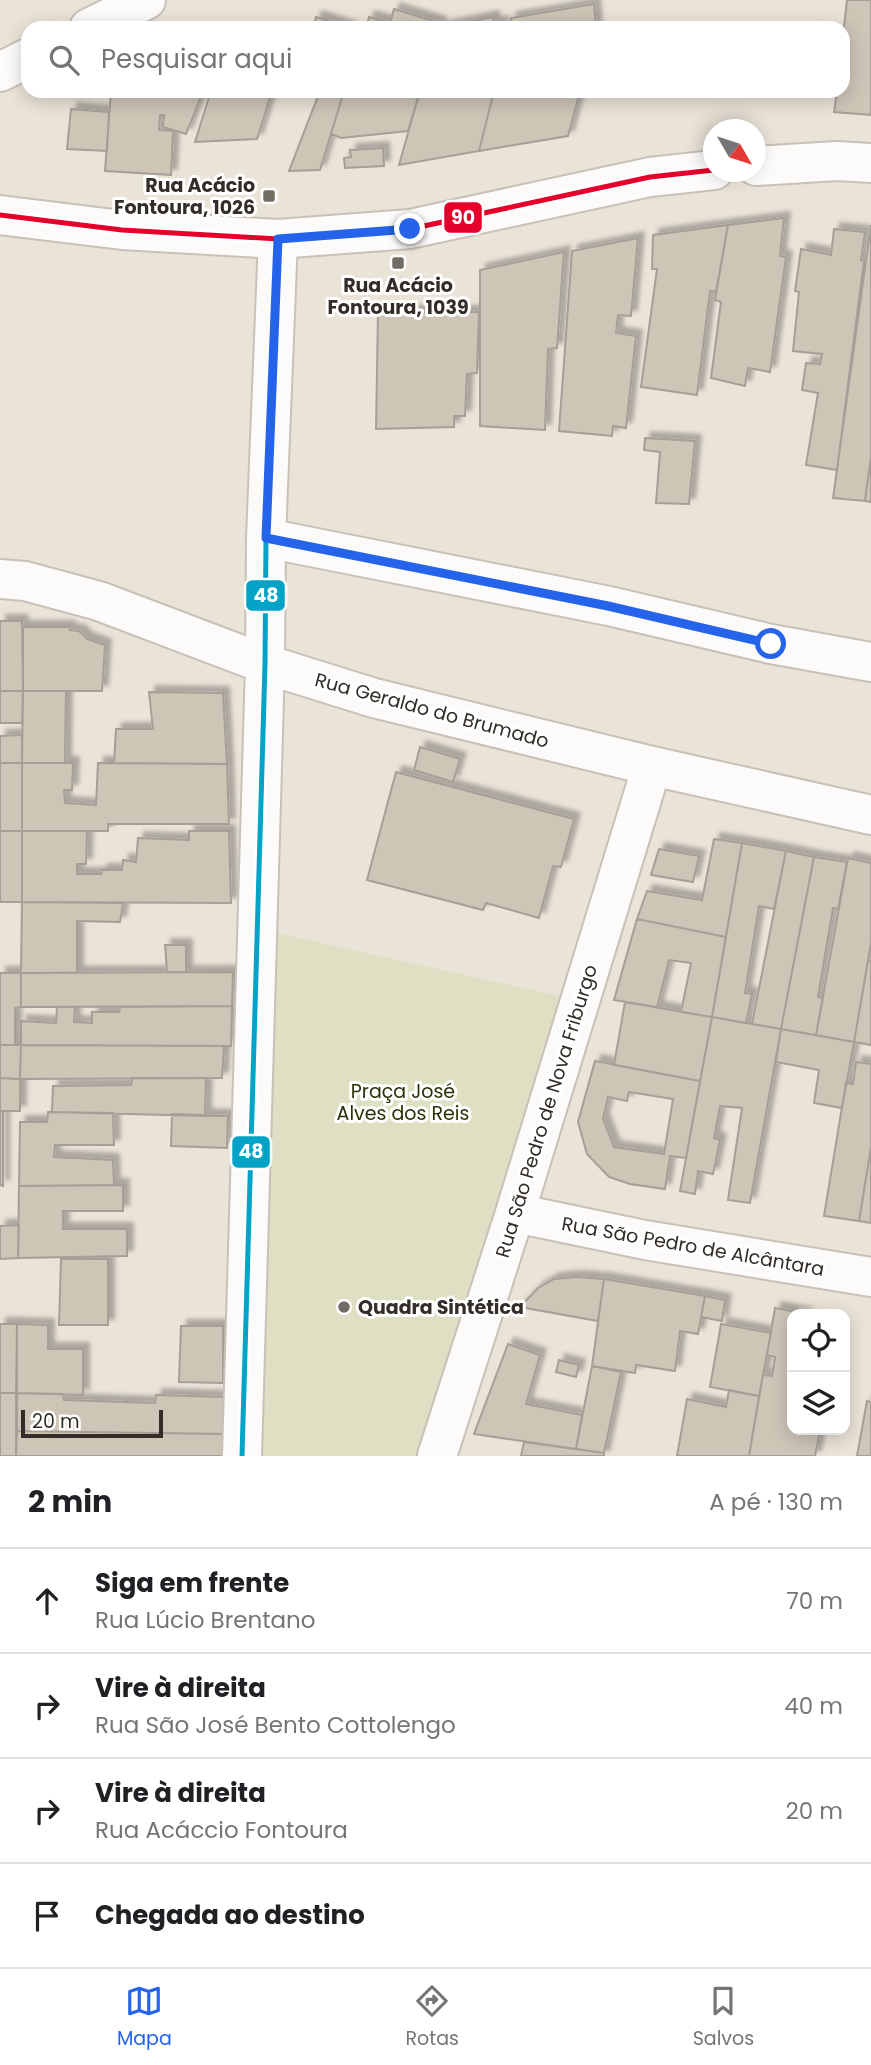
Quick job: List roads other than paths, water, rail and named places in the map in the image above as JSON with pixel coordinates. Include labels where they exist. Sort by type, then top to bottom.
[{"type":"street","points":[[103,21],[146,0]]},
{"type":"street","points":[[0,72],[21,62]]},
{"type":"street","points":[[766,165],[837,161],[871,163]]},
{"type":"street","points":[[0,215],[122,230],[278,239],[410,229],[650,177],[703,171]]},
{"type":"street","points":[[242,1456],[265,664],[266,538],[278,239]]},
{"type":"street","points":[[266,538],[608,606],[771,644],[871,662]]},
{"type":"street","name":"Rua Geraldo do Brumado","points":[[0,579],[25,581],[99,601],[265,664],[374,698],[871,816]]},
{"type":"street","name":"Rua São Pedro de Nova Friburgo","points":[[437,1456],[515,1213],[652,766]]},
{"type":"street","name":"Rua São Pedro de Alcântara","points":[[515,1213],[645,1240],[871,1277]]},
{"type":"place","name":"Rua Acácio Fontoura, 1026","points":[[269,196]]},
{"type":"place","name":"Rua Acácio Fontoura, 1039","points":[[398,263]]},
{"type":"place","name":"Quadra Sintética","points":[[344,1307]]},
{"type":"park label","name":"Praça José Alves dos Reis","points":[[403,1102]]}]
